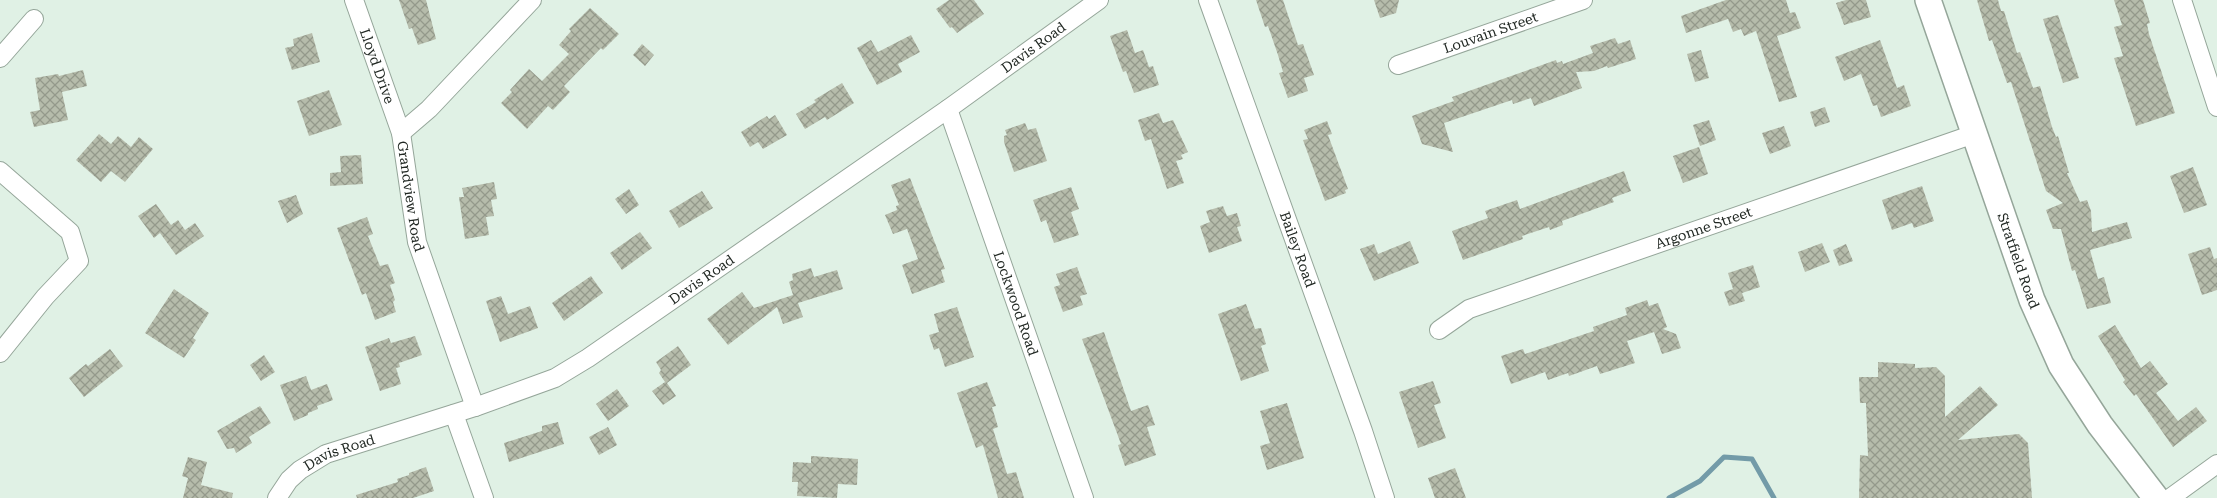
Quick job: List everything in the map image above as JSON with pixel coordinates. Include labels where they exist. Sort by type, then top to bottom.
[{"type":"main road","name":"Stratfield Road","points":[[1928,0],[2032,300],[2062,365],[2100,425],[2156,498]]},
{"type":"street","name":"Lloyd Drive","points":[[354,0],[401,133]]},
{"type":"street","name":"Grandview Road","points":[[475,408],[417,242],[401,133],[429,109],[532,0]]},
{"type":"street","name":"Davis Road","points":[[277,498],[289,480],[300,470],[326,454],[475,408],[555,378],[588,358],[948,109],[1099,0]]},
{"type":"street","name":"Bailey Road","points":[[1208,0],[1364,431],[1385,498]]},
{"type":"street","name":"Louvain Street","points":[[1398,65],[1583,0]]},
{"type":"street","points":[[2182,0],[2217,107]]},
{"type":"street","points":[[0,58],[34,19]]},
{"type":"street","name":"Lockwood Road","points":[[948,109],[1084,498]]},
{"type":"street","name":"Argonne Street","points":[[1439,330],[1469,309],[1974,134]]},
{"type":"street","points":[[0,170],[70,232],[79,261],[45,296],[0,353]]},
{"type":"street","points":[[454,414],[484,498]]},
{"type":"street","points":[[2170,498],[2217,464]]},
{"type":"building","points":[[399,0],[426,0],[436,39],[418,45],[412,28],[409,29]]},
{"type":"building","points":[[949,0],[974,0],[984,14],[957,33],[952,27],[950,28],[936,9]]},
{"type":"building","points":[[1256,0],[1283,0],[1298,45],[1303,44],[1314,75],[1304,78],[1308,91],[1288,98],[1279,73],[1283,72],[1278,55],[1268,26],[1265,27]]},
{"type":"building","points":[[1374,0],[1399,0],[1396,13],[1380,18]]},
{"type":"building","points":[[1726,0],[1786,0],[1790,13],[1795,12],[1801,28],[1777,36],[1797,97],[1779,102],[1756,31],[1744,36],[1741,29],[1733,32],[1728,19],[1686,33],[1681,16]]},
{"type":"building","points":[[1846,0],[1866,0],[1871,17],[1844,25],[1836,3]]},
{"type":"building","points":[[1977,0],[1998,0],[2001,11],[2004,11],[2017,53],[2020,52],[2033,88],[2040,86],[2052,127],[2056,137],[2058,136],[2069,173],[2067,173],[2080,202],[2087,200],[2091,211],[2092,232],[2127,222],[2132,238],[2090,250],[2098,279],[2104,277],[2111,303],[2087,309],[2075,270],[2072,271],[2061,229],[2053,229],[2046,210],[2063,203],[2046,191],[2011,82],[2007,83],[1992,40],[1989,41]]},
{"type":"building","points":[[2114,0],[2143,0],[2150,23],[2147,24],[2149,34],[2175,113],[2136,126],[2114,58],[2123,56],[2114,27],[2122,25]]},
{"type":"building","points":[[590,8],[619,34],[603,50],[601,48],[564,86],[570,92],[553,110],[548,106],[527,129],[501,103],[529,69],[542,81],[569,54],[559,45],[571,31],[569,29]]},
{"type":"building","points":[[2058,15],[2079,78],[2063,83],[2043,19]]},
{"type":"building","points":[[1127,30],[1135,53],[1143,50],[1149,67],[1153,66],[1159,85],[1134,93],[1126,71],[1123,72],[1110,36]]},
{"type":"building","points":[[312,33],[320,62],[292,70],[285,48],[294,46],[293,39]]},
{"type":"building","points":[[911,35],[920,52],[898,64],[902,72],[877,85],[857,48],[871,40],[878,52]]},
{"type":"building","points":[[1615,38],[1618,44],[1630,40],[1636,59],[1608,68],[1607,66],[1594,71],[1576,72],[1582,88],[1534,106],[1531,98],[1513,104],[1512,100],[1444,123],[1453,152],[1422,144],[1412,116],[1454,101],[1452,97],[1556,60],[1557,63],[1562,61],[1563,64],[1593,53],[1590,46]]},
{"type":"building","points":[[1880,40],[1897,88],[1904,85],[1911,106],[1881,117],[1877,105],[1873,106],[1861,74],[1844,81],[1835,57]]},
{"type":"building","points":[[642,44],[654,55],[645,66],[633,55]]},
{"type":"building","points":[[1701,50],[1709,78],[1695,82],[1687,54]]},
{"type":"building","points":[[83,70],[87,86],[62,92],[68,120],[34,127],[30,112],[40,110],[35,78],[58,74],[59,76]]},
{"type":"building","points":[[842,83],[854,103],[827,120],[825,117],[805,129],[796,114],[816,102],[814,100]]},
{"type":"building","points":[[329,90],[342,125],[309,136],[297,101]]},
{"type":"building","points":[[1825,107],[1830,122],[1815,127],[1810,112]]},
{"type":"building","points":[[1159,113],[1163,123],[1173,120],[1188,152],[1181,155],[1183,159],[1176,161],[1184,183],[1167,189],[1151,139],[1145,141],[1138,120]]},
{"type":"building","points":[[775,115],[787,135],[763,149],[758,142],[750,147],[741,132],[767,116],[769,119]]},
{"type":"building","points":[[1709,120],[1716,140],[1700,146],[1693,125]]},
{"type":"building","points":[[1327,121],[1332,134],[1328,135],[1348,189],[1345,190],[1346,193],[1325,201],[1303,140],[1308,139],[1304,130]]},
{"type":"building","points":[[1025,123],[1028,130],[1036,128],[1047,161],[1014,172],[1004,142],[1004,136],[1007,135],[1005,130]]},
{"type":"building","points":[[1784,126],[1791,146],[1770,154],[1762,133]]},
{"type":"building","points":[[99,134],[111,144],[118,136],[131,147],[139,137],[153,149],[125,182],[111,171],[101,182],[76,160]]},
{"type":"building","points":[[1699,147],[1708,174],[1683,183],[1673,156]]},
{"type":"building","points":[[361,155],[363,184],[330,186],[330,173],[341,172],[340,156]]},
{"type":"building","points":[[2193,167],[2207,205],[2184,213],[2170,176]]},
{"type":"building","points":[[1624,171],[1631,191],[1612,198],[1614,202],[1562,221],[1563,225],[1550,230],[1549,227],[1522,236],[1523,239],[1463,260],[1452,231],[1488,218],[1485,211],[1517,200],[1520,209]]},
{"type":"building","points":[[910,178],[945,269],[941,270],[945,282],[912,294],[902,265],[918,259],[907,229],[893,234],[885,215],[897,210],[896,206],[899,205],[891,185]]},
{"type":"building","points":[[494,182],[497,199],[491,200],[494,216],[486,217],[489,235],[465,239],[459,197],[464,197],[462,188]]},
{"type":"building","points":[[1922,186],[1934,221],[1914,228],[1912,223],[1892,230],[1882,200]]},
{"type":"building","points":[[1071,187],[1079,209],[1071,212],[1079,235],[1054,243],[1046,220],[1041,222],[1033,200]]},
{"type":"building","points":[[629,189],[639,205],[626,214],[615,199]]},
{"type":"building","points":[[702,191],[713,208],[679,228],[669,211]]},
{"type":"building","points":[[296,195],[303,214],[287,223],[278,201]]},
{"type":"building","points":[[156,204],[171,225],[178,220],[185,230],[195,223],[204,236],[176,255],[160,233],[154,238],[138,216]]},
{"type":"building","points":[[1223,206],[1227,216],[1237,213],[1241,226],[1237,227],[1242,241],[1209,253],[1200,226],[1210,222],[1206,211]]},
{"type":"building","points":[[367,217],[373,234],[368,236],[380,266],[388,264],[395,283],[390,285],[395,300],[393,302],[396,312],[375,320],[366,293],[362,295],[337,228]]},
{"type":"building","points":[[640,232],[652,248],[622,270],[610,253]]},
{"type":"building","points":[[1410,241],[1419,263],[1374,281],[1360,249],[1374,244],[1378,254]]},
{"type":"building","points":[[1822,243],[1830,262],[1805,272],[1798,252]]},
{"type":"building","points":[[1846,244],[1853,261],[1839,266],[1833,250]]},
{"type":"building","points":[[2210,247],[2214,259],[2217,258],[2217,290],[2202,295],[2188,254]]},
{"type":"building","points":[[1753,265],[1760,287],[1742,293],[1745,301],[1729,306],[1724,292],[1733,289],[1728,273]]},
{"type":"building","points":[[1077,267],[1087,294],[1080,296],[1083,305],[1063,312],[1054,287],[1060,285],[1056,274]]},
{"type":"building","points":[[811,268],[814,277],[837,270],[843,289],[798,303],[803,317],[783,324],[777,307],[728,345],[707,319],[742,292],[754,308],[793,295],[789,282],[793,280],[792,274]]},
{"type":"building","points":[[591,276],[603,293],[564,321],[552,303]]},
{"type":"building","points":[[174,289],[209,313],[193,338],[196,340],[184,358],[145,333]]},
{"type":"building","points":[[501,296],[508,314],[530,306],[538,328],[500,342],[486,301]]},
{"type":"building","points":[[1647,300],[1649,306],[1658,303],[1667,327],[1663,329],[1676,334],[1681,348],[1662,354],[1654,332],[1627,341],[1635,363],[1600,374],[1597,366],[1569,376],[1568,373],[1548,380],[1545,372],[1511,384],[1501,356],[1523,349],[1525,354],[1594,331],[1593,327],[1627,315],[1625,308]]},
{"type":"building","points":[[1246,304],[1255,329],[1261,328],[1266,344],[1261,346],[1269,371],[1241,381],[1218,314]]},
{"type":"building","points":[[957,307],[974,357],[945,367],[939,348],[934,350],[929,335],[939,332],[934,314]]},
{"type":"building","points":[[2115,325],[2141,368],[2150,361],[2168,384],[2156,393],[2178,421],[2196,407],[2207,421],[2173,447],[2136,394],[2134,396],[2123,382],[2125,380],[2098,336]]},
{"type":"building","points":[[1104,332],[1131,411],[1148,405],[1155,425],[1147,427],[1156,455],[1125,466],[1118,445],[1121,444],[1082,339]]},
{"type":"building","points":[[415,336],[422,355],[399,363],[400,367],[396,368],[401,384],[380,391],[365,347],[389,338],[391,343]]},
{"type":"building","points":[[678,346],[691,365],[667,383],[676,396],[663,405],[652,391],[665,382],[659,373],[661,370],[656,362]]},
{"type":"building","points":[[110,349],[123,366],[84,397],[69,378],[86,364],[88,366]]},
{"type":"building","points":[[264,355],[275,372],[261,381],[250,365]]},
{"type":"building","points":[[1878,362],[1915,364],[1915,368],[1936,367],[1945,376],[1945,417],[1980,386],[1998,405],[1958,440],[2019,434],[2028,443],[2032,498],[1859,498],[1860,455],[1868,456],[1866,403],[1860,403],[1859,377],[1878,377]]},
{"type":"building","points":[[306,376],[311,390],[327,384],[333,400],[317,406],[318,409],[294,421],[280,385]]},
{"type":"building","points":[[1433,381],[1441,403],[1434,405],[1446,438],[1418,448],[1399,392]]},
{"type":"building","points":[[987,382],[996,406],[992,407],[998,427],[993,429],[1007,474],[1016,472],[1024,498],[998,498],[983,445],[976,448],[957,393]]},
{"type":"building","points":[[617,389],[629,406],[608,421],[596,404]]},
{"type":"building","points":[[1287,403],[1304,458],[1267,470],[1260,446],[1270,443],[1260,411]]},
{"type":"building","points":[[260,406],[271,423],[249,437],[252,443],[236,453],[234,448],[227,449],[217,431]]},
{"type":"building","points":[[558,422],[564,444],[509,462],[504,443],[542,431],[542,426]]},
{"type":"building","points":[[608,427],[617,445],[599,455],[589,437]]},
{"type":"building","points":[[811,456],[858,459],[857,485],[838,484],[837,498],[797,496],[798,482],[792,482],[793,462],[811,463]]},
{"type":"building","points":[[188,457],[207,462],[201,485],[233,493],[232,498],[183,498],[188,478],[182,476]]},
{"type":"building","points":[[426,467],[434,491],[413,498],[357,498],[356,495],[398,482],[397,479]]},
{"type":"building","points":[[1455,468],[1466,498],[1435,498],[1428,478]]},
{"type":"waterway","points":[[1669,498],[1700,481],[1724,457],[1752,459],[1774,498]]}]
